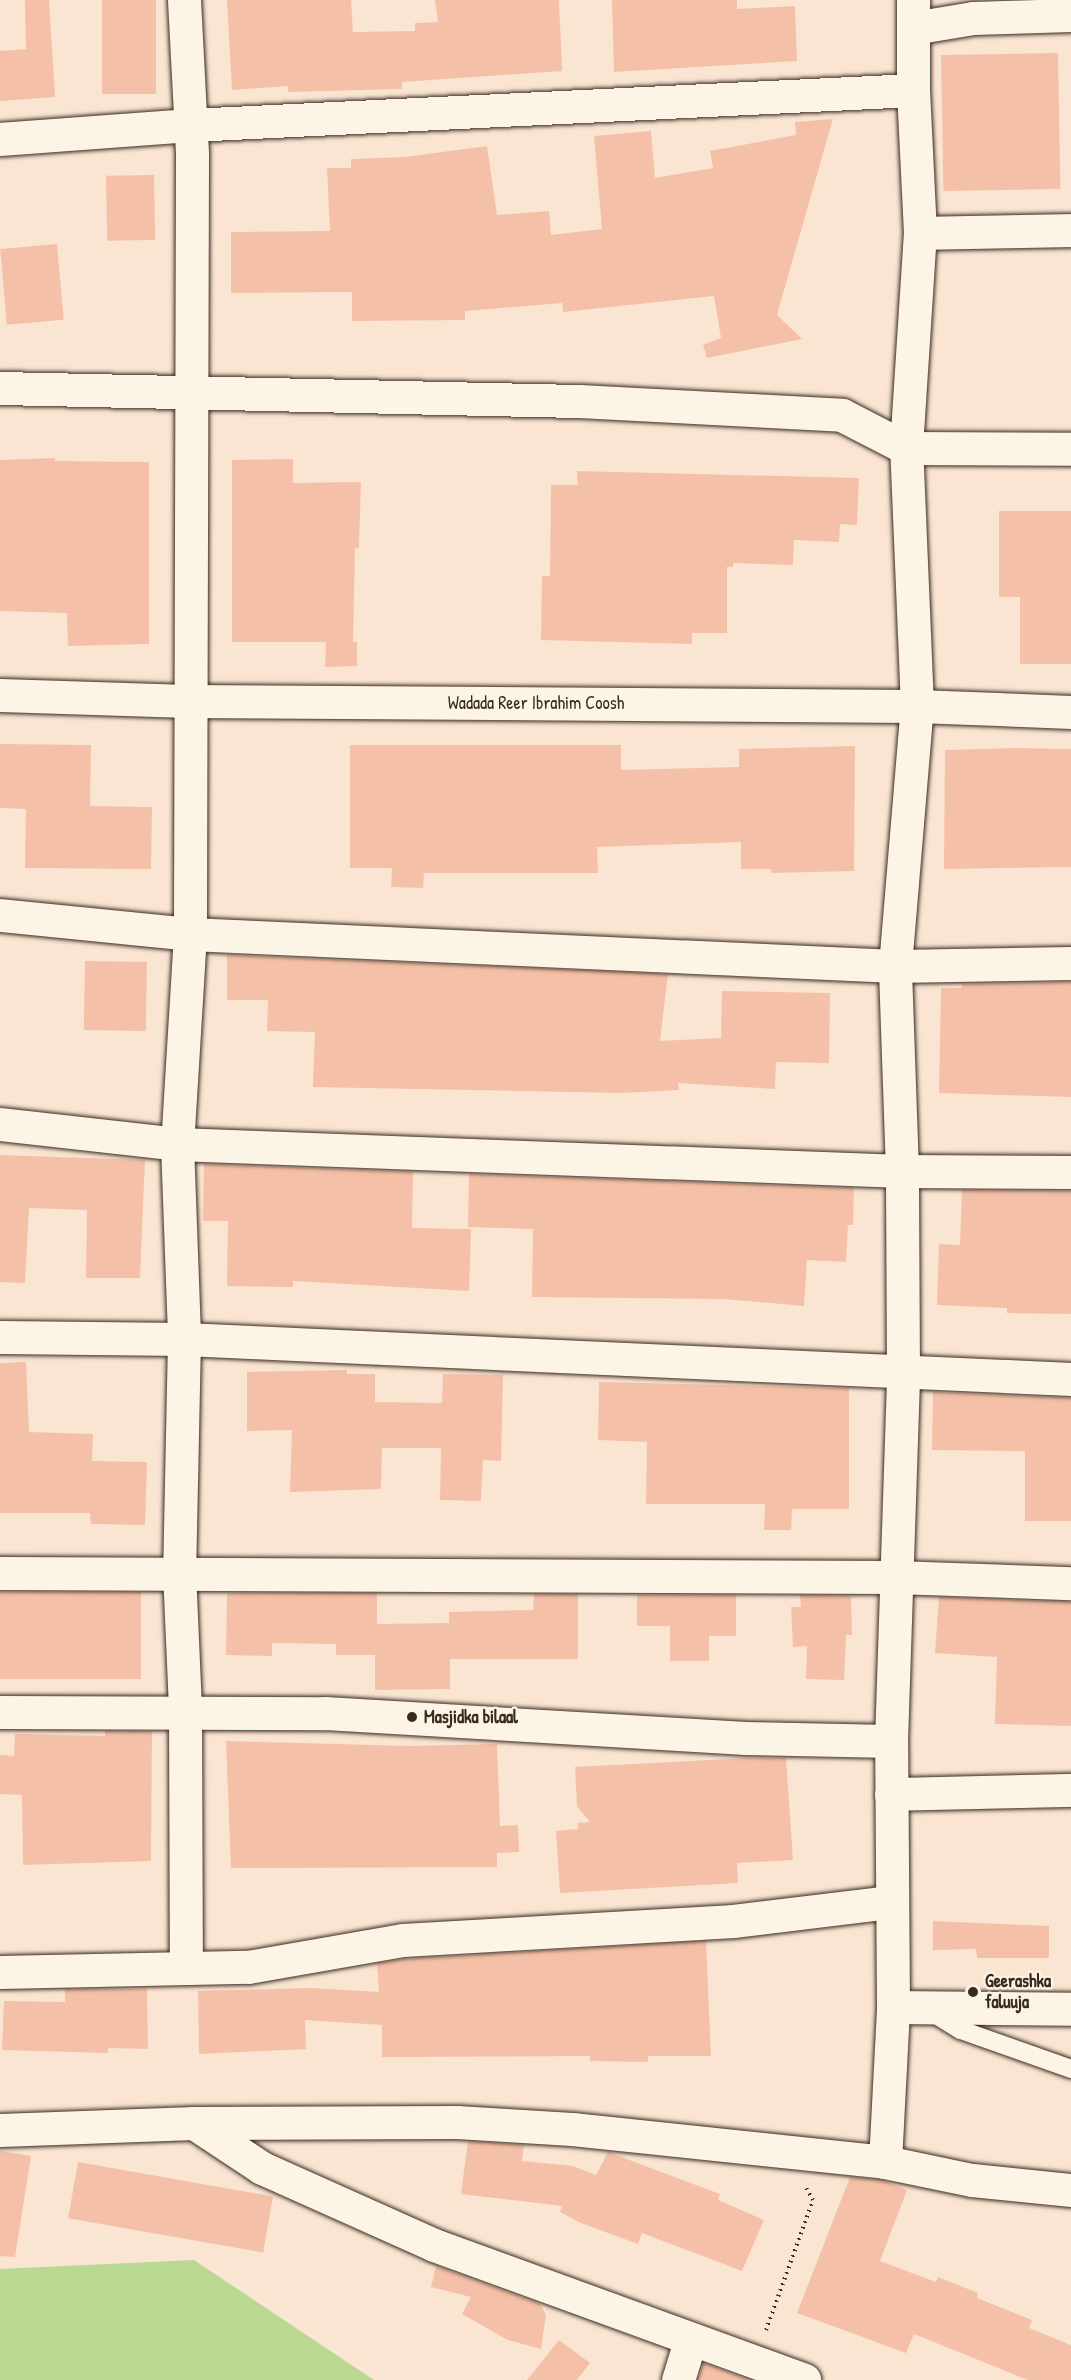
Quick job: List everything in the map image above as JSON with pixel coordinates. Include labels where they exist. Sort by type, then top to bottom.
[{"type":"street","points":[[184,0],[190,124],[188,701],[190,934],[177,1144],[184,1339],[179,1571],[185,1709],[186,1968]]},
{"type":"street","points":[[885,2162],[908,2007],[891,1902],[891,1741],[903,1372],[902,1171],[895,966],[917,706],[906,448],[920,232],[913,90],[913,14],[973,18],[1071,15]]},
{"type":"street","points":[[0,140],[190,124],[913,90]]},
{"type":"street","points":[[920,232],[1071,230]]},
{"type":"street","points":[[0,388],[579,401],[842,415],[906,448],[1071,449]]},
{"type":"street","name":"Wadada Reer Ibrahim Coosh","points":[[0,695],[188,701],[917,706],[1071,712]]},
{"type":"street","points":[[0,915],[190,934],[895,966],[1071,963]]},
{"type":"street","points":[[0,1124],[177,1144],[902,1171],[1071,1172]]},
{"type":"street","points":[[0,1337],[184,1339],[1071,1379]]},
{"type":"street","points":[[0,1573],[179,1571],[895,1577],[1071,1584]]},
{"type":"street","points":[[0,1712],[185,1709],[486,1721],[745,1738],[891,1741]]},
{"type":"street","points":[[891,1794],[1071,1790]]},
{"type":"street","points":[[0,1972],[186,1968],[294,1961],[403,1940],[733,1921],[891,1902]]},
{"type":"street","points":[[908,2007],[1071,2009]]},
{"type":"street","points":[[0,2130],[194,2123],[457,2122],[572,2129],[885,2162],[972,2180],[1071,2190]]},
{"type":"street","points":[[194,2123],[262,2168],[423,2240],[690,2341],[804,2380]]},
{"type":"street","points":[[678,2380],[690,2341]]},
{"type":"lane","points":[[908,2007],[961,2030],[1071,2069]]},
{"type":"path","points":[[754,2362],[813,2200],[785,2153]]},
{"type":"green space","points":[[194,2260],[374,2380],[0,2380],[0,2269]]},
{"type":"building","points":[[25,0],[49,0],[55,97],[0,101],[0,51],[26,49]]},
{"type":"building","points":[[102,0],[156,0],[156,94],[102,94]]},
{"type":"building","points":[[227,0],[351,0],[353,32],[415,31],[415,23],[438,22],[435,0],[559,0],[562,71],[402,82],[402,89],[288,92],[288,86],[232,90]]},
{"type":"building","points":[[612,0],[737,0],[737,9],[795,6],[797,61],[614,72]]},
{"type":"building","points":[[1058,53],[1060,189],[943,191],[941,55]]},
{"type":"building","points":[[833,119],[777,315],[802,339],[707,358],[703,345],[721,338],[714,296],[563,312],[562,303],[465,311],[465,320],[352,321],[352,292],[231,293],[231,232],[330,231],[327,168],[351,168],[351,159],[405,157],[487,146],[497,215],[549,211],[551,235],[602,229],[594,136],[651,131],[655,178],[713,168],[710,151],[796,135],[795,122]]},
{"type":"building","points":[[154,175],[155,240],[107,241],[106,176]]},
{"type":"building","points":[[57,244],[64,320],[7,325],[0,249]]},
{"type":"building","points":[[55,458],[55,461],[149,462],[149,644],[68,646],[67,613],[0,611],[0,460]]},
{"type":"building","points":[[293,459],[293,483],[361,482],[359,548],[355,548],[353,642],[357,642],[357,666],[325,667],[326,642],[232,642],[232,460]]},
{"type":"building","points":[[577,471],[859,478],[857,525],[840,524],[839,542],[794,540],[793,565],[733,563],[733,567],[727,567],[727,633],[692,633],[692,644],[541,640],[542,576],[550,576],[551,485],[578,485]]},
{"type":"building","points":[[999,511],[1071,511],[1071,664],[1020,664],[1020,597],[999,597]]},
{"type":"building","points":[[0,744],[91,745],[90,806],[152,807],[151,869],[25,868],[26,809],[0,808]]},
{"type":"building","points":[[350,745],[621,745],[621,770],[739,767],[739,749],[855,746],[854,871],[771,873],[771,869],[741,869],[741,842],[597,847],[598,873],[424,873],[423,888],[391,887],[392,868],[350,868]]},
{"type":"building","points":[[1071,749],[1071,867],[944,869],[945,750]]},
{"type":"building","points":[[227,955],[668,974],[660,1041],[721,1038],[722,991],[830,993],[829,1063],[776,1062],[775,1089],[678,1083],[679,1090],[621,1093],[313,1087],[315,1032],[267,1031],[268,1000],[227,1000]]},
{"type":"building","points":[[85,961],[147,962],[146,1031],[84,1030]]},
{"type":"building","points":[[1071,982],[1071,1097],[939,1093],[941,988],[962,988],[962,984]]},
{"type":"building","points":[[0,1155],[145,1160],[140,1278],[86,1278],[87,1210],[29,1208],[25,1283],[0,1282]]},
{"type":"building","points":[[204,1164],[413,1172],[412,1228],[471,1229],[469,1291],[293,1281],[293,1287],[227,1286],[228,1221],[203,1221]]},
{"type":"building","points":[[469,1174],[854,1188],[853,1225],[848,1225],[846,1262],[807,1260],[804,1306],[724,1299],[532,1297],[533,1229],[468,1227]]},
{"type":"building","points":[[962,1190],[1071,1191],[1071,1314],[1007,1313],[1007,1308],[937,1305],[939,1244],[960,1245]]},
{"type":"building","points":[[26,1362],[29,1432],[93,1434],[92,1461],[147,1462],[145,1525],[91,1524],[90,1513],[0,1513],[0,1363]]},
{"type":"building","points":[[347,1370],[347,1374],[375,1374],[375,1402],[442,1403],[443,1374],[503,1375],[501,1461],[483,1460],[481,1501],[440,1500],[441,1448],[382,1448],[381,1489],[290,1492],[292,1430],[247,1431],[247,1372]]},
{"type":"building","points":[[599,1382],[849,1388],[849,1509],[792,1509],[791,1530],[764,1530],[765,1504],[646,1504],[647,1442],[598,1440]]},
{"type":"building","points":[[933,1392],[1071,1398],[1071,1521],[1025,1521],[1025,1451],[932,1450]]},
{"type":"building","points":[[0,1592],[141,1592],[141,1679],[0,1679]]},
{"type":"building","points":[[227,1593],[377,1593],[377,1624],[449,1623],[449,1612],[533,1610],[534,1594],[578,1594],[578,1659],[450,1659],[450,1689],[375,1690],[375,1655],[336,1655],[336,1644],[272,1643],[272,1656],[226,1655]]},
{"type":"building","points":[[637,1595],[736,1595],[736,1636],[709,1636],[709,1661],[670,1661],[670,1626],[637,1626]]},
{"type":"building","points":[[800,1595],[851,1596],[852,1635],[846,1635],[844,1680],[806,1679],[807,1646],[793,1647],[791,1607],[801,1607]]},
{"type":"building","points":[[939,1597],[1071,1602],[1071,1726],[995,1724],[997,1657],[935,1653]]},
{"type":"building","points":[[105,1731],[152,1731],[151,1861],[23,1865],[22,1795],[0,1794],[0,1755],[14,1756],[15,1734],[105,1736]]},
{"type":"building","points":[[226,1741],[409,1746],[497,1744],[500,1826],[518,1825],[519,1852],[497,1853],[497,1867],[231,1868]]},
{"type":"building","points":[[786,1758],[793,1860],[737,1863],[738,1883],[560,1893],[556,1831],[578,1829],[578,1823],[590,1822],[577,1806],[575,1767]]},
{"type":"building","points":[[933,1921],[1049,1926],[1049,1958],[977,1958],[976,1949],[933,1950]]},
{"type":"building","points":[[706,1941],[711,2056],[648,2056],[648,2062],[590,2061],[590,2056],[382,2057],[382,2025],[305,2020],[306,2049],[199,2054],[198,1991],[312,1988],[379,1992],[377,1963],[405,1959]]},
{"type":"building","points":[[65,1989],[147,1989],[148,2049],[108,2048],[108,2053],[2,2050],[4,2001],[65,2002]]},
{"type":"building","points":[[468,2141],[524,2145],[522,2161],[573,2166],[596,2175],[608,2152],[720,2194],[718,2200],[764,2220],[742,2271],[642,2233],[638,2244],[581,2223],[560,2212],[562,2206],[461,2194]]},
{"type":"building","points":[[0,2151],[31,2156],[15,2257],[0,2256]]},
{"type":"building","points":[[78,2162],[273,2196],[263,2253],[68,2218]]},
{"type":"building","points":[[850,2177],[881,2180],[907,2190],[880,2261],[936,2282],[938,2277],[978,2293],[977,2298],[1032,2320],[1029,2328],[1071,2345],[1071,2380],[1028,2380],[914,2334],[906,2353],[797,2313]]},
{"type":"building","points":[[436,2266],[540,2304],[546,2315],[541,2349],[508,2340],[462,2314],[471,2297],[431,2287]]},
{"type":"building","points":[[559,2340],[590,2363],[577,2380],[527,2380]]},
{"type":"building","points":[[703,2363],[749,2380],[698,2380]]},
{"type":"place","name":"Masjidka bilaal","points":[[412,1717]]},
{"type":"place","name":"Geerashka faluuja","points":[[973,1992]]}]
